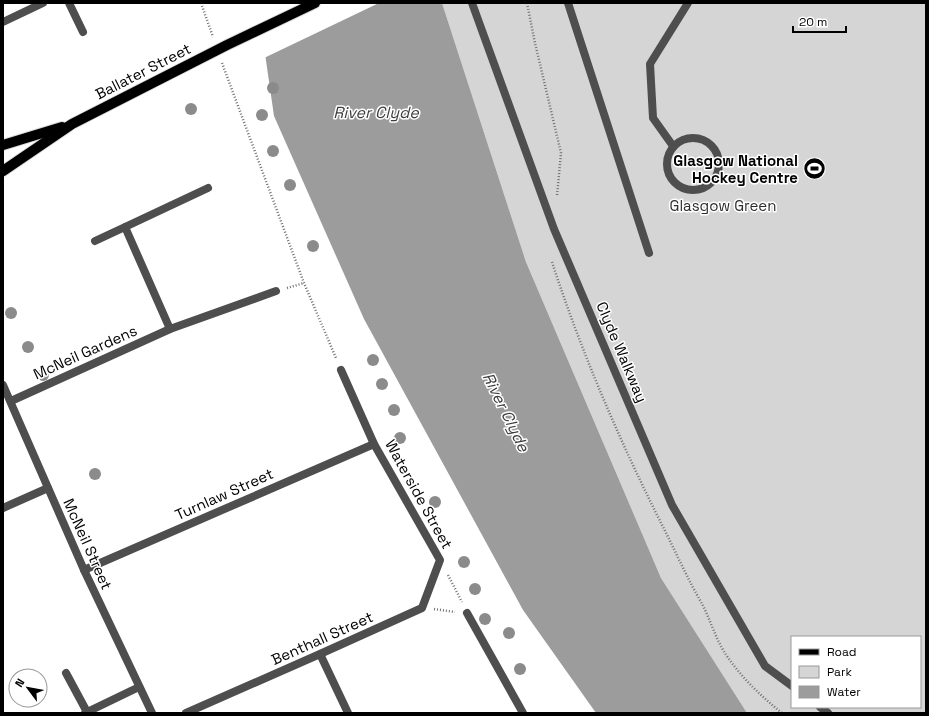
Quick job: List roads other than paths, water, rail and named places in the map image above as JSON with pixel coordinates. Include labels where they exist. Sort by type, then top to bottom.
[{"type":"main road","name":"Ballater Street","points":[[3,171],[72,124],[227,45],[315,3]]},
{"type":"main road","name":"Ballater Street","points":[[3,145],[72,124]]},
{"type":"street","points":[[3,22],[43,3]]},
{"type":"street","points":[[69,3],[83,32]]},
{"type":"street","name":"Clyde Walkway","points":[[472,3],[554,229],[672,505],[765,666],[791,685]]},
{"type":"street","points":[[568,3],[649,253]]},
{"type":"street","points":[[673,146],[653,118],[650,64],[688,3]]},
{"type":"street","points":[[696,137],[712,144],[720,159],[720,168],[712,183],[704,188],[687,190],[672,180],[668,172],[667,163],[668,154],[673,146],[680,141],[696,137]]},
{"type":"street","points":[[94,241],[208,188]]},
{"type":"street","points":[[125,227],[170,329]]},
{"type":"street","name":"McNeil Gardens","points":[[10,401],[170,329],[276,292]]},
{"type":"street","name":"Waterside Street","points":[[341,370],[374,444],[440,560],[422,608]]},
{"type":"street","name":"McNeil Street","points":[[3,384],[84,570],[152,713]]},
{"type":"street","name":"Turnlaw Street","points":[[84,570],[374,444]]},
{"type":"street","points":[[3,508],[48,488]]},
{"type":"street","name":"Benthall Street","points":[[186,713],[422,608]]},
{"type":"street","points":[[467,613],[523,713]]},
{"type":"street","points":[[320,654],[348,713]]},
{"type":"street","points":[[66,673],[86,713],[139,687]]},
{"type":"water","name":"River Clyde","points":[[255,3],[442,3],[526,262],[661,578],[747,713],[596,713],[523,610],[364,319],[274,116],[259,12]]},
{"type":"place","name":"Glasgow National Hockey Centre","points":[[814,169]]},
{"type":"park label","name":"Glasgow Green","points":[[723,205]]}]
